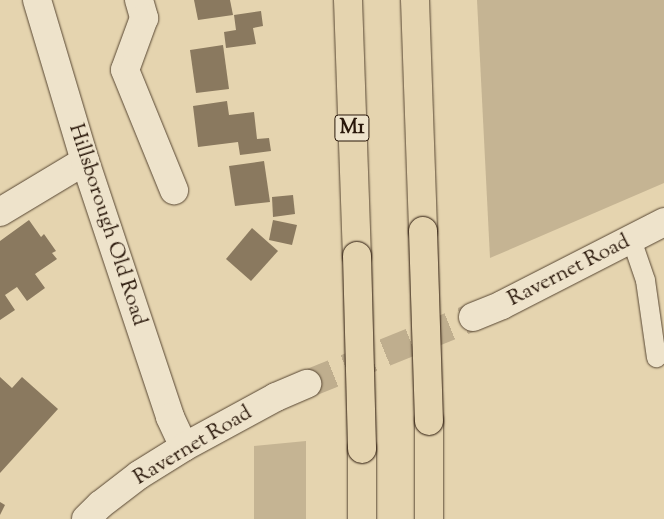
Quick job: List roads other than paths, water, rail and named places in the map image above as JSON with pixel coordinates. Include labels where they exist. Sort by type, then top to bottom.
[{"type":"highway","name":"M1","points":[[348,0],[357,256],[362,519]]},
{"type":"highway","points":[[416,0],[429,421],[429,519]]},
{"type":"street","name":"Hillsborough Old Road","points":[[37,0],[85,161],[170,417],[184,447]]},
{"type":"street","points":[[139,0],[144,18],[125,70],[174,190]]},
{"type":"street","points":[[0,212],[85,161]]},
{"type":"street","name":"Ravernet Road","points":[[473,317],[502,305],[664,222]]},
{"type":"street","name":"Ravernet Road","points":[[86,519],[100,505],[139,476],[184,447],[276,397],[307,384]]},
{"type":"lane","points":[[632,239],[644,280],[656,357]]},
{"type":"tunnel","points":[[307,384],[473,317]]}]
